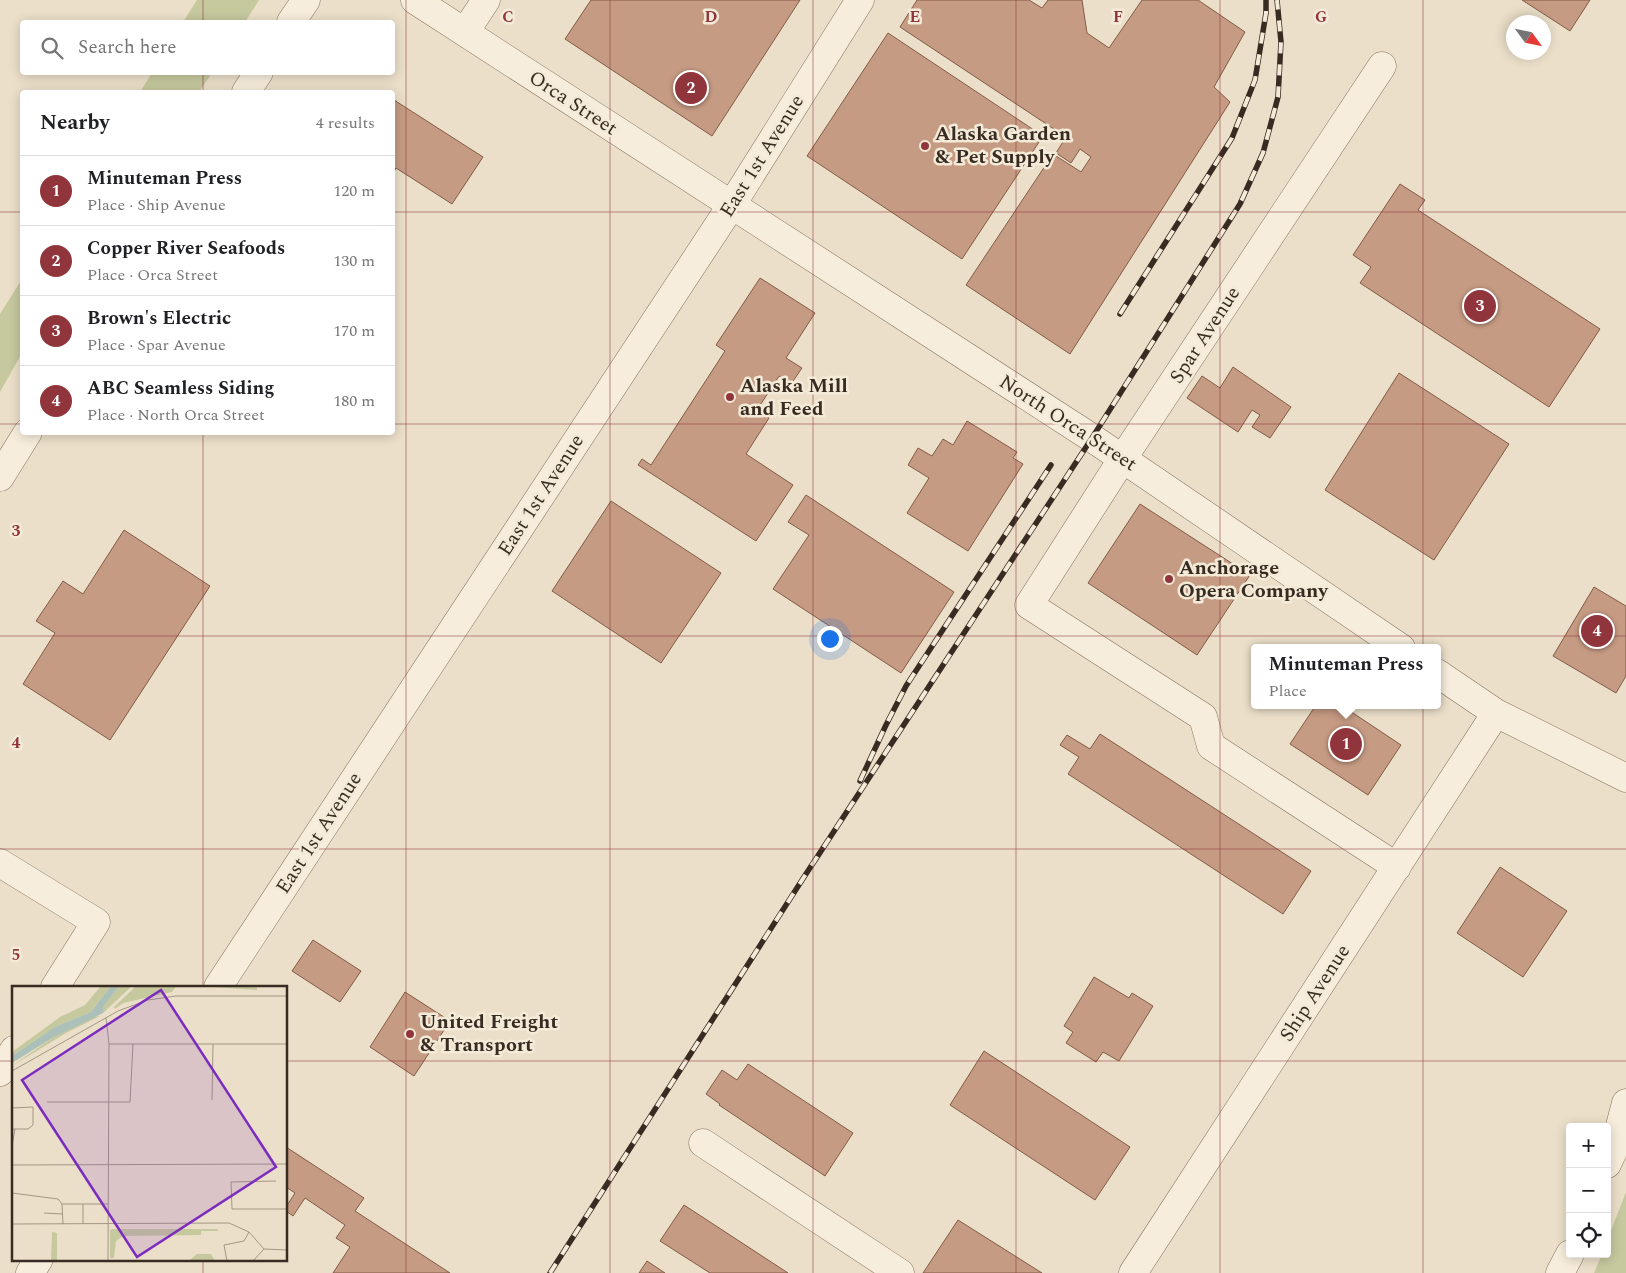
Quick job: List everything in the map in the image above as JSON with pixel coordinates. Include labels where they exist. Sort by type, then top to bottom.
[{"type":"street","points":[[292,20],[306,0]]},
{"type":"street","name":"Orca Street","points":[[415,0],[731,206]]},
{"type":"street","points":[[465,32],[486,0]]},
{"type":"street","name":"East 1st Avenue","points":[[219,986],[731,206],[860,0]]},
{"type":"street","name":"Spar Avenue","points":[[1382,66],[1123,458],[1029,605],[1203,717],[1211,746],[1396,867]]},
{"type":"street","points":[[247,90],[257,75]]},
{"type":"street","name":"North Orca Street","points":[[731,206],[1123,458],[1394,644]]},
{"type":"street","points":[[0,477],[26,435]]},
{"type":"street","points":[[1441,676],[1496,713],[1626,778]]},
{"type":"street","name":"Ship Avenue","points":[[1133,1273],[1496,713]]},
{"type":"street","points":[[0,863],[96,922],[56,986]]},
{"type":"street","points":[[0,1072],[12,1053]]},
{"type":"street","points":[[1611,1155],[1626,1102]]},
{"type":"street","points":[[703,1143],[900,1273]]},
{"type":"street","points":[[1560,1273],[1568,1258]]},
{"type":"street","points":[[30,1273],[38,1260]]},
{"type":"green space","points":[[197,0],[259,0],[246,20],[184,20]]},
{"type":"green space","points":[[151,75],[211,75],[200,90],[141,90]]},
{"type":"green space","points":[[20,282],[20,357],[0,392],[0,314]]},
{"type":"green space","points":[[1626,1192],[1626,1273],[1594,1273],[1600,1258],[1611,1258],[1611,1231]]},
{"type":"building","points":[[591,0],[800,0],[712,136],[565,39]]},
{"type":"building","points":[[917,0],[1029,0],[1042,8],[1048,0],[1082,0],[1087,33],[1109,48],[1142,0],[1198,0],[1245,32],[1214,87],[1230,102],[1070,354],[966,285],[1053,154],[1081,172],[1091,157],[1080,149],[1071,163],[1056,153],[1066,137],[900,27]]},
{"type":"building","points":[[1522,0],[1590,0],[1570,31],[1551,19],[1551,15],[1545,15]]},
{"type":"building","name":"Alaska Garden & Pet Supply","points":[[888,33],[1043,136],[962,259],[807,156]]},
{"type":"building","points":[[395,101],[483,157],[452,204],[396,168],[395,170]]},
{"type":"building","points":[[1400,184],[1425,200],[1418,210],[1600,329],[1549,407],[1360,283],[1371,267],[1353,255]]},
{"type":"building","name":"Alaska Mill and Feed","points":[[760,278],[815,313],[786,358],[802,368],[791,384],[779,376],[757,410],[769,418],[746,454],[793,485],[756,541],[638,465],[642,459],[651,465],[725,351],[716,345]]},
{"type":"building","points":[[1233,367],[1291,407],[1270,438],[1252,427],[1260,415],[1252,410],[1238,432],[1187,398],[1202,376],[1220,388]]},
{"type":"building","points":[[1399,373],[1509,444],[1434,560],[1325,490]]},
{"type":"building","points":[[967,421],[1017,452],[1013,458],[1023,464],[968,551],[907,513],[929,478],[908,465],[918,448],[932,456],[943,439],[953,445]]},
{"type":"building","points":[[806,495],[954,592],[901,673],[773,589],[809,535],[788,522]]},
{"type":"building","points":[[611,501],[721,573],[661,663],[552,591]]},
{"type":"building","name":"Anchorage Opera Company","points":[[1140,504],[1250,575],[1197,655],[1088,583]]},
{"type":"building","points":[[124,530],[210,586],[110,740],[23,684],[55,633],[36,621],[63,581],[83,594]]},
{"type":"building","points":[[1594,587],[1626,606],[1626,676],[1616,693],[1553,656]]},
{"type":"building","points":[[1313,709],[1347,709],[1401,745],[1368,795],[1290,744]]},
{"type":"building","points":[[1100,734],[1311,871],[1283,914],[1068,774],[1079,757],[1060,745],[1067,735],[1090,749]]},
{"type":"building","points":[[1500,867],[1567,911],[1523,977],[1457,933]]},
{"type":"building","points":[[313,940],[361,971],[340,1002],[292,971]]},
{"type":"building","points":[[1094,977],[1129,998],[1132,993],[1153,1006],[1119,1061],[1103,1052],[1096,1062],[1066,1043],[1073,1032],[1064,1026]]},
{"type":"building","name":"United Freight & Transport","points":[[405,992],[450,1021],[414,1076],[370,1047]]},
{"type":"building","points":[[984,1051],[1130,1147],[1095,1200],[950,1105]]},
{"type":"building","points":[[748,1064],[853,1133],[825,1176],[719,1105],[706,1094],[722,1070],[737,1080]]},
{"type":"building","points":[[288,1148],[364,1198],[355,1211],[450,1273],[333,1273],[350,1247],[336,1238],[345,1225],[305,1198],[293,1216],[288,1212],[288,1204],[295,1193],[288,1188]]},
{"type":"building","points":[[684,1205],[788,1273],[710,1273],[660,1241]]},
{"type":"building","points":[[958,1220],[1042,1273],[923,1273]]},
{"type":"building","points":[[647,1261],[665,1273],[639,1273]]},
{"type":"railway","points":[[1120,314],[1232,138],[1255,80],[1266,13],[1266,0]]},
{"type":"railway","points":[[550,1273],[804,877],[1092,438],[1240,204],[1263,153],[1278,97],[1281,42],[1277,0]]},
{"type":"railway","points":[[860,781],[906,686],[1051,465]]},
{"type":"place","name":"Copper River Seafoods","points":[[691,88]]},
{"type":"place","name":"Alaska Garden & Pet Supply","points":[[925,146]]},
{"type":"place","name":"Brown's Electric","points":[[1480,306]]},
{"type":"place","name":"Alaska Mill and Feed","points":[[730,397]]},
{"type":"place","name":"Anchorage Opera Company","points":[[1169,579]]},
{"type":"place","name":"ABC Seamless Siding","points":[[1597,631]]},
{"type":"place","name":"Minuteman Press","points":[[1346,744]]},
{"type":"place","name":"United Freight & Transport","points":[[410,1034]]}]
